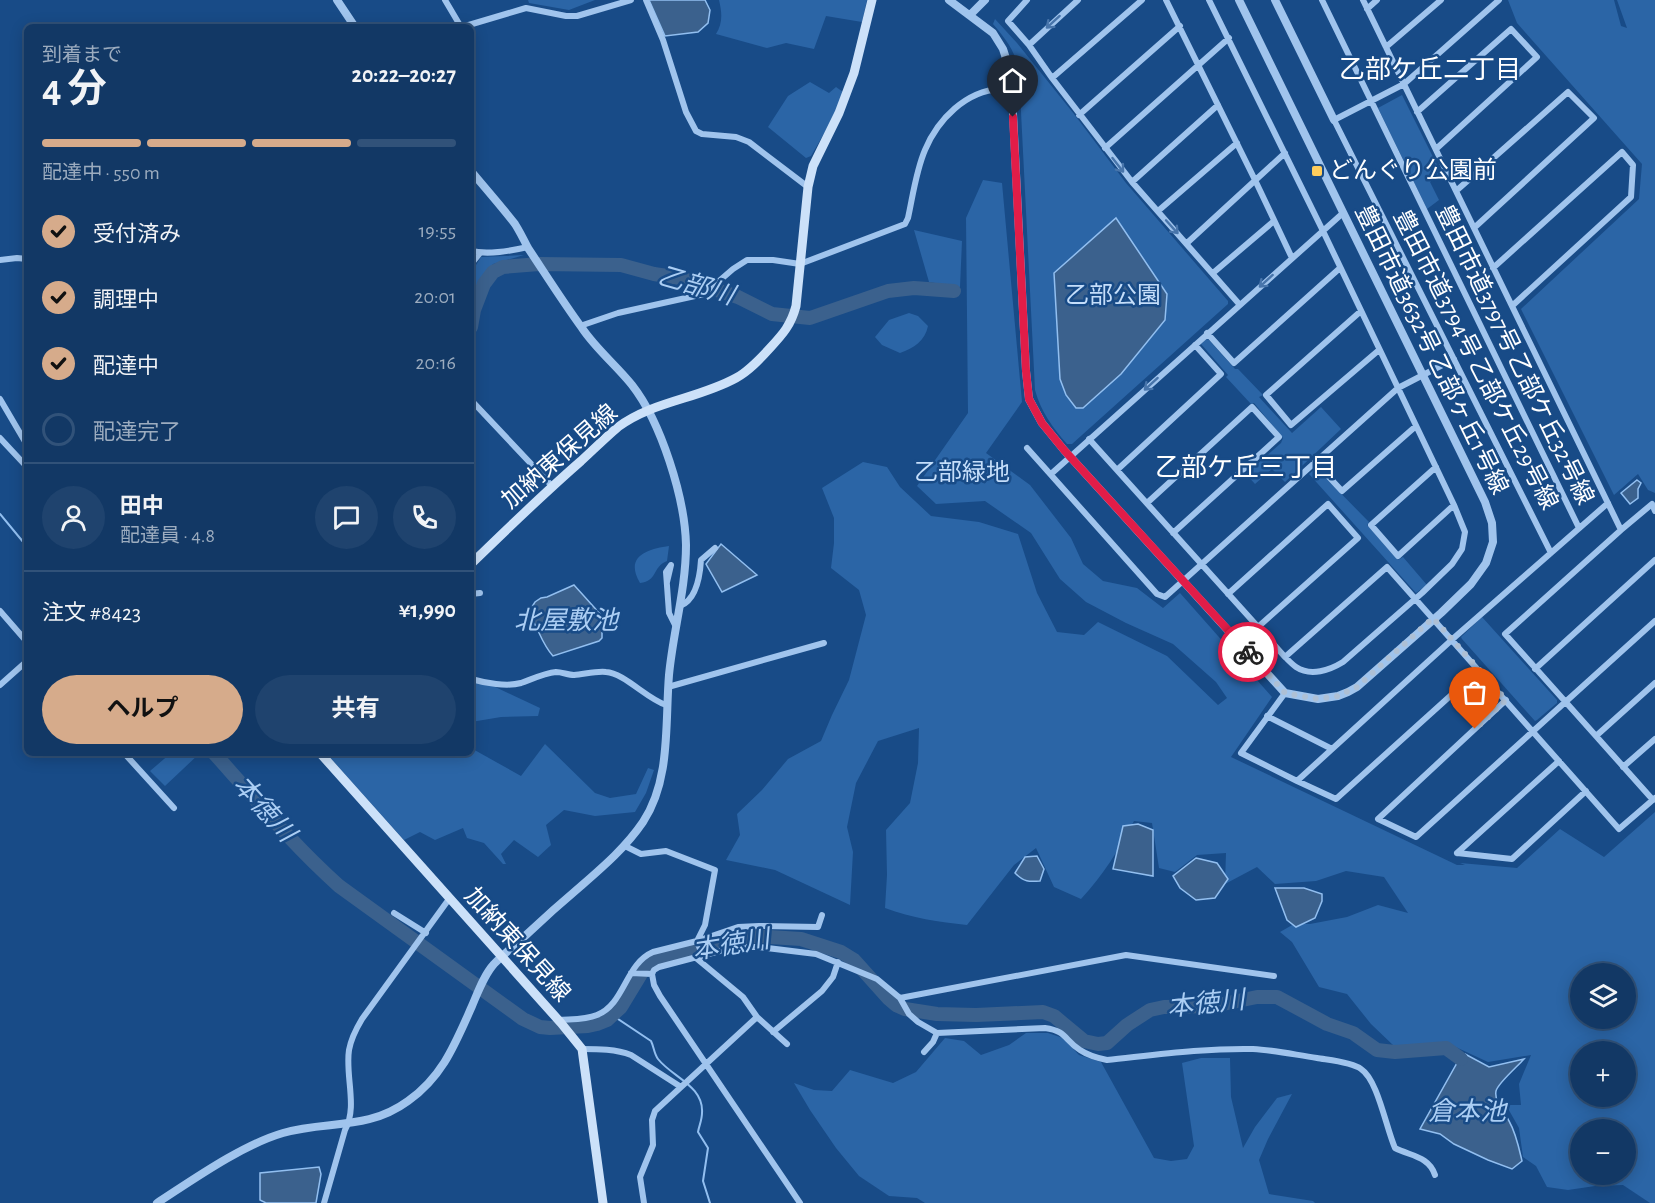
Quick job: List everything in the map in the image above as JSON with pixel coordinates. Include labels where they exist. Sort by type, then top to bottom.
[{"type":"main road","name":"加納東保見線","points":[[474,561],[552,486],[618,428],[633,417],[649,410],[737,378],[765,354],[792,321],[808,188],[813,166],[839,113],[854,73],[872,0]]},
{"type":"main road","name":"加納東保見線","points":[[323,756],[582,1049]]},
{"type":"main road","points":[[582,1049],[603,1203]]},
{"type":"street","points":[[337,0],[353,24]]},
{"type":"street","points":[[445,0],[460,24]]},
{"type":"street","points":[[472,24],[526,8],[566,16],[578,16],[631,0]]},
{"type":"street","points":[[646,0],[663,40],[686,112],[696,131],[702,134],[736,136],[749,142],[808,188]]},
{"type":"street","points":[[949,0],[993,33],[1003,50],[1011,74],[1026,371],[1029,399],[1042,423],[1285,693],[1318,699],[1348,692],[1357,687],[1433,618]]},
{"type":"street","points":[[970,15],[985,0]]},
{"type":"street","points":[[1027,0],[1008,21],[1029,45],[1079,115],[1132,182],[1240,305]]},
{"type":"street","points":[[1029,45],[1078,0]]},
{"type":"street","points":[[1052,78],[1142,0]]},
{"type":"street","points":[[1166,0],[1292,258]]},
{"type":"street","points":[[1089,439],[1298,669],[1314,672],[1329,670],[1343,662],[1452,564],[1462,549],[1465,532],[1454,506],[1323,231],[1209,0]]},
{"type":"street","name":"豊田市道3632号 乙部ヶ丘1号線","points":[[1239,0],[1485,502],[1492,523],[1493,542],[1486,563],[1471,584],[1433,618]]},
{"type":"street","points":[[1275,0],[1334,120],[1404,84],[1499,0]]},
{"type":"street","name":"豊田市道3797号 乙部ケ丘32号線","points":[[1322,0],[1579,528]]},
{"type":"street","points":[[1363,0],[1621,530]]},
{"type":"street","points":[[1367,9],[1377,0]]},
{"type":"street","points":[[1386,47],[1441,0]]},
{"type":"street","points":[[1079,115],[1180,26]]},
{"type":"street","points":[[1418,112],[1511,29],[1537,57],[1436,149]]},
{"type":"street","points":[[1105,148],[1229,39]]},
{"type":"street","points":[[580,326],[618,313],[704,294],[733,268],[747,260],[773,260],[800,264],[905,224],[925,149],[943,120],[962,102],[980,92],[1000,89]]},
{"type":"street","points":[[1456,191],[1568,92],[1594,118],[1474,228]]},
{"type":"street","points":[[1132,182],[1218,105]]},
{"type":"street","name":"豊田市道3794号 乙部ケ丘29号線","points":[[1334,120],[1551,553]]},
{"type":"street","points":[[1158,212],[1237,143]]},
{"type":"street","points":[[1493,268],[1622,152],[1633,165],[1631,197],[1512,306]]},
{"type":"street","points":[[1186,243],[1285,153]]},
{"type":"street","points":[[157,1203],[242,1151],[270,1137],[295,1130],[377,1118],[411,1100],[443,1067],[492,966],[625,846],[645,819],[661,781],[664,764],[666,705],[686,545],[677,484],[649,410],[633,386],[587,336],[516,226],[474,175]]},
{"type":"street","points":[[1051,474],[1343,213]]},
{"type":"street","points":[[1213,273],[1274,220]]},
{"type":"street","points":[[474,252],[508,251],[528,247]]},
{"type":"street","points":[[474,260],[480,253]]},
{"type":"street","points":[[0,260],[24,259]]},
{"type":"street","points":[[1207,333],[1234,363],[1340,268]]},
{"type":"street","points":[[1361,311],[1266,395],[1291,425],[1380,350]]},
{"type":"street","points":[[1117,470],[1221,374],[1195,345]]},
{"type":"street","points":[[1027,447],[1157,594],[1165,597],[1398,387],[1454,359]]},
{"type":"street","points":[[0,399],[24,440]]},
{"type":"street","points":[[474,403],[552,486]]},
{"type":"street","points":[[1147,502],[1252,407],[1279,437],[1173,533]]},
{"type":"street","points":[[1315,462],[1342,491],[1416,426]]},
{"type":"street","points":[[0,438],[24,464]]},
{"type":"street","points":[[1436,467],[1371,525],[1398,556],[1454,506]]},
{"type":"street","points":[[1297,781],[1452,640],[1608,503]]},
{"type":"street","points":[[1228,594],[1328,504],[1358,537],[1258,627]]},
{"type":"street","points":[[1285,657],[1387,567],[1619,829],[1654,799],[1505,634],[1652,504],[1655,511]]},
{"type":"street","points":[[680,606],[690,601],[700,575],[701,560],[715,548]]},
{"type":"street","points":[[1536,669],[1655,560]]},
{"type":"street","points":[[667,582],[669,613],[675,625]]},
{"type":"street","points":[[474,594],[480,593]]},
{"type":"street","points":[[0,611],[24,639]]},
{"type":"street","points":[[1506,700],[1378,819],[1416,837],[1655,621]]},
{"type":"street","points":[[668,687],[824,644]]},
{"type":"street","points":[[0,686],[24,664]]},
{"type":"street","points":[[1285,693],[1241,753],[1336,799],[1479,670]]},
{"type":"street","points":[[474,680],[484,683],[518,684],[556,672],[572,675],[606,672],[613,673],[656,702],[666,705]]},
{"type":"street","points":[[1596,736],[1655,683]]},
{"type":"street","points":[[1267,716],[1332,748]]},
{"type":"street","points":[[1623,767],[1655,739]]},
{"type":"street","points":[[127,756],[174,808]]},
{"type":"street","points":[[1559,761],[1457,854],[1512,860],[1586,791]]},
{"type":"street","points":[[625,846],[640,854],[666,851],[715,870],[705,926],[698,941],[698,955],[743,996],[758,1017],[787,1044]]},
{"type":"street","points":[[324,1203],[348,1124],[351,1104],[349,1051],[352,1040],[362,1019],[449,899]]},
{"type":"street","points":[[394,914],[425,933]]},
{"type":"street","points":[[562,1024],[596,1016],[605,1011],[621,992],[636,964],[645,955],[671,946],[698,941],[738,927],[818,927],[822,915]]},
{"type":"street","points":[[800,1203],[660,996],[654,985],[652,974],[654,970],[698,955],[735,947],[759,947],[816,954],[877,979],[901,1001],[909,1014],[937,1033],[1055,1029],[1063,1033],[1078,1049],[1091,1056],[1107,1060],[1254,1049],[1352,1065],[1362,1069],[1372,1082],[1395,1148],[1425,1160],[1435,1175]]},
{"type":"street","points":[[901,1001],[1025,973],[1097,962],[1126,955],[1274,976]]},
{"type":"street","points":[[773,1032],[822,991],[840,963]]},
{"type":"street","points":[[631,973],[652,974]]},
{"type":"street","points":[[644,1203],[639,1177],[653,1145],[652,1120],[655,1111],[758,1017]]},
{"type":"street","points":[[924,1052],[937,1033]]},
{"type":"street","points":[[582,1049],[624,1052],[681,1087]]},
{"type":"green space","points":[[528,0],[595,0],[569,10],[529,3]]},
{"type":"green space","points":[[719,0],[867,0],[862,22],[826,16],[814,49],[786,43],[767,48],[716,34],[721,18]]},
{"type":"green space","points":[[1508,0],[1614,0],[1621,26],[1627,28],[1617,0],[1655,0],[1655,493],[1648,490],[1638,474],[1614,495],[1521,309],[1639,199],[1642,164],[1517,23]]},
{"type":"green space","name":"乙部公園","points":[[995,19],[1074,114],[1126,183],[1228,301],[1228,304],[1072,444],[1067,444],[1052,426],[1035,390],[1019,72],[1010,46],[993,24]]},
{"type":"green space","points":[[810,82],[829,93],[836,87],[843,92],[833,118],[811,156],[806,158],[768,127],[788,96]]},
{"type":"green space","points":[[1402,95],[1441,173],[1430,182],[1439,200],[1427,209],[1378,108]]},
{"type":"green space","name":"乙部緑地","points":[[983,180],[1002,183],[1022,402],[986,453],[1030,485],[1071,538],[1083,564],[1103,581],[1137,588],[1163,608],[1180,593],[1272,697],[1231,757],[1457,865],[1465,865],[1460,863],[1517,868],[1560,829],[1604,857],[1655,812],[1655,1203],[1650,1203],[1623,1185],[1568,1190],[1547,1187],[1536,1166],[1523,1157],[1519,1128],[1506,1105],[1521,1105],[1519,1084],[1531,1055],[1488,1062],[1447,1043],[1394,1046],[1371,1024],[1347,994],[1319,987],[1292,942],[1280,932],[1294,924],[1310,924],[1347,917],[1378,905],[1408,913],[1384,877],[1346,871],[1316,881],[1275,884],[1257,867],[1225,884],[1226,853],[1197,855],[1175,872],[1159,868],[1152,823],[1134,821],[1110,862],[1081,899],[1054,887],[1036,848],[1014,865],[967,925],[926,919],[885,908],[886,830],[910,803],[918,763],[919,728],[878,741],[856,783],[847,827],[853,852],[850,905],[775,870],[726,860],[740,835],[737,814],[762,790],[788,759],[821,741],[849,680],[866,615],[859,590],[831,568],[834,518],[822,488],[863,462],[887,467],[900,487],[931,516],[979,522],[1018,534],[1037,593],[1057,632],[1084,635],[1098,622],[1167,656],[1218,705],[1227,698],[1216,682],[1173,644],[1086,602],[1060,579],[1031,533],[985,501],[936,504],[917,486],[968,413],[966,218]]},
{"type":"green space","points":[[914,230],[962,241],[960,287],[929,282]]},
{"type":"green space","points":[[524,255],[493,264],[483,276],[474,298],[474,268],[481,257]]},
{"type":"green space","points":[[909,313],[918,316],[928,326],[922,340],[900,353],[882,345],[875,337],[889,320]]},
{"type":"green space","points":[[1206,339],[1263,395],[1259,397],[1292,433],[1321,407],[1341,429],[1285,482],[1272,469],[1255,484],[1246,474],[1281,443],[1283,438],[1254,403],[1251,404],[1226,377],[1228,375],[1201,344]]},
{"type":"green space","points":[[1316,468],[1369,522],[1367,525],[1398,560],[1403,557],[1427,585],[1416,593],[1309,474]]},
{"type":"green space","points":[[669,546],[667,561],[659,567],[650,580],[640,583],[636,574],[637,560],[646,552]]},
{"type":"green space","points":[[1482,617],[1557,700],[1557,703],[1537,720],[1535,721],[1462,639],[1461,637]]},
{"type":"green space","points":[[474,679],[540,708],[538,716],[501,717],[474,722]]},
{"type":"green space","points":[[545,744],[595,793],[610,798],[636,794],[648,768],[654,770],[646,793],[635,812],[595,816],[564,810],[546,825],[551,845],[538,857],[514,840],[501,854],[506,864],[503,864],[484,843],[467,838],[463,828],[435,840],[420,832],[404,840],[329,756],[474,756],[474,750],[521,776]]},
{"type":"green space","points":[[168,756],[197,756],[165,786],[150,771]]},
{"type":"green space","points":[[1026,1033],[1048,1033],[1063,1038],[1079,1055],[1101,1062],[1154,1158],[1171,1161],[1187,1159],[1194,1146],[1182,1063],[1201,1058],[1230,1058],[1231,1097],[1243,1148],[1255,1127],[1277,1098],[1292,1094],[1259,1160],[1269,1194],[1315,1203],[925,1203],[917,1198],[889,1196],[859,1176],[836,1148],[794,1083],[814,1090],[832,1091],[850,1070],[893,1083],[916,1072],[945,1038],[964,1041],[981,1055],[1009,1045]]},
{"type":"water","points":[[649,0],[705,0],[710,10],[708,23],[698,32],[665,36]]},
{"type":"water","points":[[1116,218],[1167,294],[1165,320],[1121,374],[1083,408],[1076,408],[1066,395],[1060,379],[1054,273]]},
{"type":"water","points":[[1637,480],[1641,483],[1638,498],[1630,504],[1621,493]]},
{"type":"water","points":[[721,544],[757,575],[722,592],[706,564]]},
{"type":"water","name":"北屋敷池","points":[[574,585],[602,616],[602,638],[553,656],[545,646],[528,613],[535,602],[541,598]]},
{"type":"water","points":[[1138,824],[1153,830],[1153,876],[1113,869],[1123,826]]},
{"type":"water","points":[[1037,856],[1044,869],[1040,881],[1027,881],[1015,873],[1025,857]]},
{"type":"water","points":[[1196,858],[1217,863],[1228,879],[1215,898],[1196,900],[1180,888],[1173,876]]},
{"type":"water","points":[[1275,888],[1304,888],[1322,894],[1322,901],[1315,918],[1296,927],[1287,920]]},
{"type":"water","name":"倉本池","points":[[1465,1054],[1489,1067],[1524,1059],[1504,1079],[1496,1091],[1498,1103],[1514,1130],[1522,1161],[1512,1169],[1454,1144],[1440,1134],[1420,1129],[1457,1063]]},
{"type":"water","points":[[319,1167],[321,1174],[316,1203],[266,1203],[260,1200],[260,1173]]},
{"type":"waterway","name":"乙部川","points":[[474,310],[484,284],[493,272],[503,267],[539,264],[621,265],[680,278],[738,297],[772,314],[810,318],[888,291],[914,288],[954,291]]},
{"type":"waterway","name":"乙部川","points":[[0,514],[24,543]]},
{"type":"waterway","name":"本徳川","points":[[217,756],[290,838],[339,886],[523,1019],[540,1027],[588,1026],[607,1020],[621,1007],[644,969],[652,962],[756,936],[801,939],[841,952],[854,960],[889,999],[905,1009],[937,1014],[976,1015],[1043,1012],[1054,1016],[1084,1041],[1098,1044],[1107,1043],[1127,1025],[1150,1010],[1164,1007],[1213,1006],[1257,997],[1277,997],[1327,1024],[1353,1033],[1377,1050],[1395,1052],[1446,1048],[1461,1059]]},
{"type":"waterway","points":[[612,1015],[651,1041],[658,1059],[698,1096],[702,1113],[698,1132],[708,1148],[703,1181],[710,1203]]},
{"type":"way so far","points":[[1248,652],[1285,693],[1318,699],[1338,696],[1357,687],[1433,618],[1506,700],[1475,729]]},
{"type":"place","name":"どんぐり公園前","points":[[1317,171]]},
{"type":"district","name":"乙部ケ丘二丁目","points":[[1430,70]]},
{"type":"district","name":"乙部ケ丘三丁目","points":[[1246,468]]},
{"type":"route","points":[[1013,117],[1029,399],[1042,423],[1064,450],[1248,652]]}]
